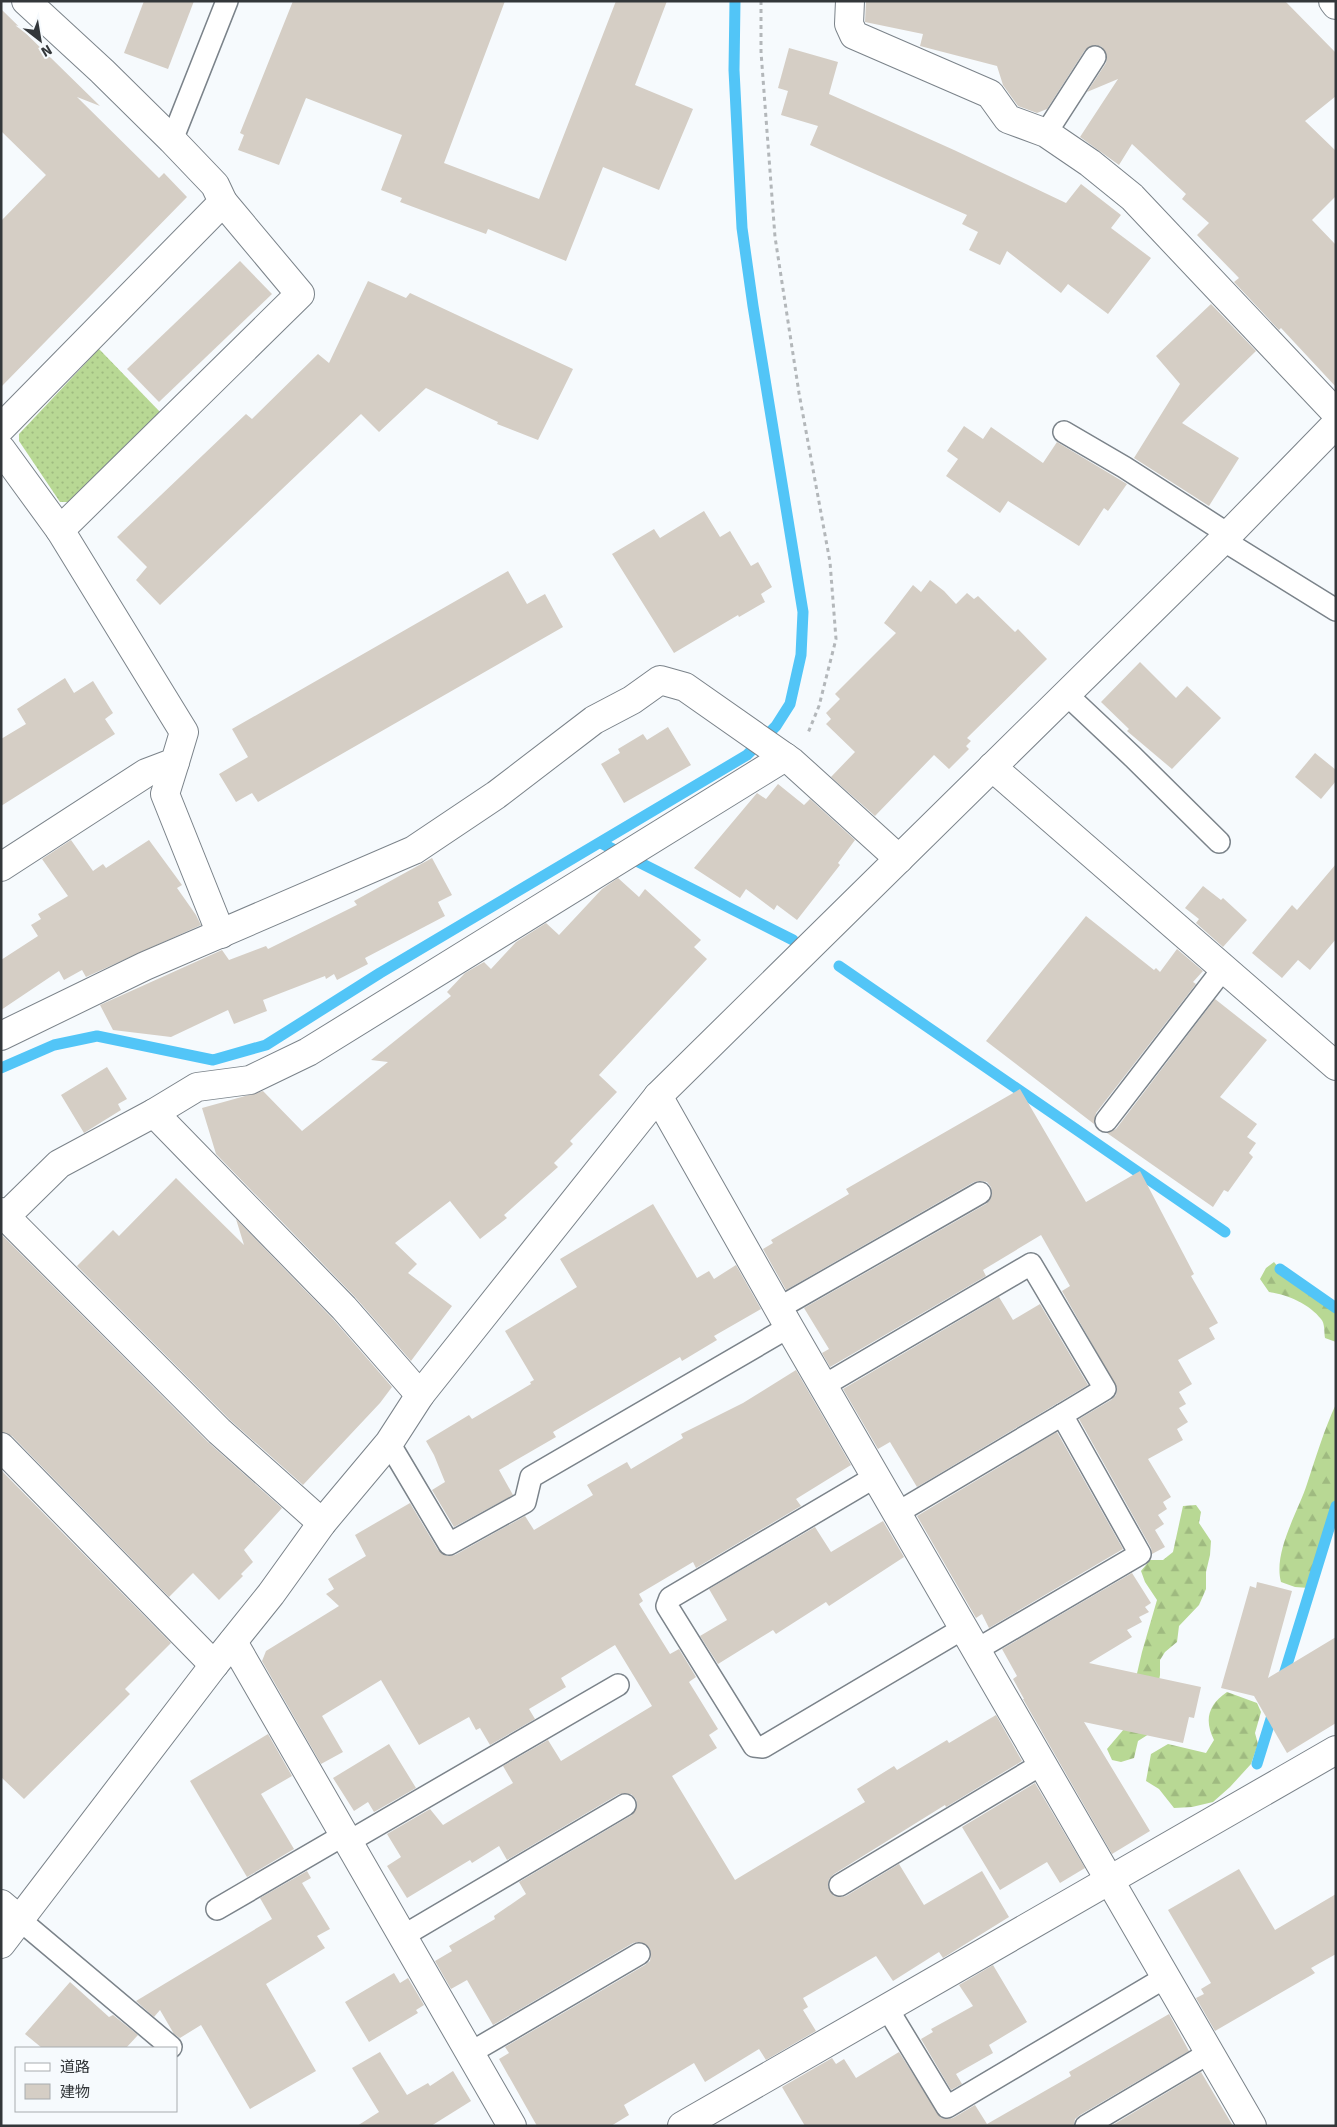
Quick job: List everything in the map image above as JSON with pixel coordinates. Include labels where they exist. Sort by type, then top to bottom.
[{"type":"street","points":[[1,1944],[11,1912],[233,1642],[271,1594],[322,1523],[389,1443],[420,1395],[658,1096],[1065,693],[1226,537],[1333,429],[1132,197],[1046,133],[1008,118],[990,94],[854,35],[849,24],[850,1]]},
{"type":"street","points":[[1333,1],[1336,5]]},
{"type":"street","points":[[36,5],[215,185],[223,202],[300,294],[60,530]]},
{"type":"street","points":[[1,428],[223,202]]},
{"type":"street","points":[[1,449],[60,530],[184,732],[165,794],[221,934]]},
{"type":"street","points":[[1,1036],[145,966],[414,850],[496,795],[594,720],[632,700],[660,680],[685,686],[788,759],[899,859]]},
{"type":"street","points":[[322,1523],[219,1431],[4,1214],[59,1164],[154,1113],[197,1087],[250,1080],[308,1052],[518,921],[788,759]]},
{"type":"street","points":[[1,867],[146,773],[175,762]]},
{"type":"street","points":[[992,767],[1223,970],[1336,1066]]},
{"type":"street","points":[[658,1096],[875,1477],[1252,2126]]},
{"type":"street","points":[[154,1113],[344,1308],[420,1395]]},
{"type":"street","points":[[1,1447],[214,1665]]},
{"type":"street","points":[[233,1642],[512,2126]]},
{"type":"street","points":[[682,2126],[1336,1750]]},
{"type":"lane","points":[[172,140],[227,1]]},
{"type":"lane","points":[[1046,133],[1095,57]]},
{"type":"lane","points":[[1064,432],[1124,467],[1336,610]]},
{"type":"lane","points":[[1065,693],[1219,842]]},
{"type":"lane","points":[[1106,1121],[1223,970]]},
{"type":"lane","points":[[389,1443],[449,1544],[525,1502],[531,1477],[980,1193]]},
{"type":"lane","points":[[823,1386],[1031,1264],[1105,1389],[897,1513]]},
{"type":"lane","points":[[875,1477],[670,1598],[667,1606],[754,1746],[763,1747],[970,1639],[1140,1554],[1062,1415]]},
{"type":"lane","points":[[217,1909],[618,1685]]},
{"type":"lane","points":[[840,1885],[1042,1764]]},
{"type":"lane","points":[[402,1936],[625,1805]]},
{"type":"lane","points":[[11,1912],[171,2047]]},
{"type":"lane","points":[[470,2053],[639,1954]]},
{"type":"lane","points":[[887,2008],[948,2107],[1166,1977]]},
{"type":"lane","points":[[1086,2126],[1209,2053]]},
{"type":"path","points":[[761,1],[761,52],[775,237],[799,393],[830,562],[836,639],[820,706],[810,730],[788,759]]},
{"type":"green space","points":[[99,349],[161,413],[73,502],[60,502],[19,441],[19,434]]},
{"type":"green space","points":[[1274,1262],[1284,1274],[1336,1308],[1336,1342],[1325,1338],[1324,1325],[1311,1309],[1290,1297],[1269,1292],[1260,1279],[1266,1268]]},
{"type":"green space","points":[[1336,1404],[1336,1513],[1316,1580],[1309,1588],[1295,1587],[1281,1582],[1280,1558],[1283,1545]]},
{"type":"green space","points":[[1196,1505],[1201,1512],[1199,1523],[1211,1541],[1206,1572],[1206,1589],[1199,1605],[1179,1626],[1177,1642],[1165,1652],[1160,1660],[1160,1675],[1149,1734],[1138,1741],[1134,1758],[1121,1762],[1112,1760],[1107,1749],[1124,1729],[1142,1652],[1157,1600],[1145,1582],[1141,1571],[1150,1560],[1163,1560],[1173,1552],[1183,1506]]},
{"type":"green space","points":[[1227,1692],[1257,1703],[1261,1712],[1255,1733],[1258,1744],[1251,1764],[1213,1802],[1192,1807],[1174,1808],[1159,1789],[1146,1781],[1151,1754],[1168,1744],[1206,1753],[1214,1740],[1209,1726],[1210,1713],[1216,1702]]},
{"type":"building","points":[[144,1],[194,1],[168,69],[124,53]]},
{"type":"building","points":[[293,1],[505,1],[444,163],[539,199],[616,1],[667,1],[635,85],[693,109],[659,190],[603,167],[566,261],[488,229],[486,234],[400,202],[402,198],[381,190],[402,135],[306,98],[279,165],[238,150],[244,135],[240,133]]},
{"type":"building","points":[[866,1],[1285,1],[1336,53],[1336,96],[1305,121],[1336,151],[1336,196],[1312,220],[1336,245],[1336,387],[1281,328],[1279,330],[1234,282],[1239,278],[1197,235],[1209,223],[1182,199],[1186,194],[1132,144],[1119,165],[1080,137],[1118,79],[1087,92],[1106,63],[1107,57],[1102,47],[1095,45],[1085,50],[1047,109],[1037,113],[1018,106],[1003,85],[997,66],[920,46],[923,34],[865,22]]},
{"type":"building","points":[[1,9],[100,106],[77,97],[159,178],[164,173],[187,197],[1,387],[1,221],[46,175],[1,131]]},
{"type":"building","points":[[789,48],[838,62],[829,94],[1066,203],[1081,184],[1121,215],[1111,228],[1151,258],[1108,314],[1068,284],[1061,293],[1007,251],[1000,265],[969,250],[978,232],[962,224],[967,215],[810,145],[818,126],[781,115],[788,91],[778,88]]},
{"type":"building","points":[[240,261],[272,294],[159,402],[127,369]]},
{"type":"building","points":[[368,281],[406,298],[410,293],[573,369],[538,440],[497,424],[498,422],[426,388],[379,432],[361,414],[160,605],[136,580],[147,567],[117,537],[246,414],[252,419],[318,354],[329,363]]},
{"type":"building","points":[[1211,304],[1256,351],[1182,423],[1239,458],[1209,506],[1134,458],[1180,384],[1156,356]]},
{"type":"building","points":[[964,426],[983,439],[991,427],[1043,463],[1057,442],[1127,484],[1108,511],[1104,508],[1079,546],[1008,501],[1000,513],[946,476],[958,459],[947,451]]},
{"type":"building","points":[[704,511],[720,537],[730,531],[751,566],[758,562],[772,587],[761,594],[765,602],[739,617],[738,615],[674,653],[612,554],[654,529],[660,538]]},
{"type":"building","points":[[508,571],[527,604],[545,594],[563,627],[258,802],[252,793],[236,802],[219,774],[248,757],[232,729]]},
{"type":"building","points":[[930,580],[956,604],[967,593],[974,599],[978,596],[1015,632],[1018,629],[1047,659],[967,738],[971,741],[966,746],[969,749],[949,769],[934,755],[875,816],[831,777],[855,752],[826,724],[831,719],[826,713],[840,699],[835,694],[896,633],[884,623],[913,585],[921,592]]},
{"type":"building","points":[[1140,662],[1176,698],[1187,686],[1221,718],[1172,769],[1127,731],[1129,729],[1101,702]]},
{"type":"building","points":[[65,678],[74,693],[93,681],[113,713],[105,719],[115,734],[1,806],[1,739],[26,724],[17,709]]},
{"type":"building","points":[[668,727],[691,765],[624,803],[601,764],[620,753],[618,749],[643,734],[647,740]]},
{"type":"building","points":[[1315,753],[1336,770],[1336,781],[1321,799],[1295,777]]},
{"type":"building","points":[[778,784],[804,805],[810,799],[855,840],[838,863],[840,865],[797,920],[777,905],[774,910],[746,889],[740,898],[694,868],[757,793],[766,799]]},
{"type":"building","points":[[71,840],[93,871],[103,864],[106,868],[149,840],[182,885],[177,888],[201,925],[86,977],[82,970],[64,980],[59,971],[1,1010],[1,960],[38,936],[31,925],[41,919],[38,914],[68,896],[42,859]]},
{"type":"building","points":[[432,858],[452,895],[438,902],[445,916],[365,958],[368,964],[337,980],[334,974],[326,979],[325,976],[263,1000],[267,1011],[234,1024],[228,1010],[171,1037],[113,1030],[100,1005],[222,950],[229,960],[266,946],[268,949],[357,905],[354,901]]},
{"type":"building","points":[[1336,864],[1336,939],[1310,970],[1298,960],[1282,978],[1252,953],[1292,905],[1297,910]]},
{"type":"building","points":[[618,878],[639,897],[645,889],[701,940],[694,947],[707,959],[599,1075],[617,1092],[570,1141],[573,1144],[554,1163],[558,1167],[504,1215],[507,1218],[480,1239],[450,1201],[395,1243],[417,1264],[408,1273],[452,1306],[411,1361],[355,1297],[216,1154],[202,1108],[263,1091],[302,1131],[388,1062],[371,1060],[451,996],[447,992],[465,973],[484,962],[491,969],[516,942],[546,923],[559,935],[602,889]]},
{"type":"building","points":[[1203,886],[1221,900],[1223,898],[1247,920],[1223,947],[1196,923],[1199,919],[1185,908]]},
{"type":"building","points":[[1086,916],[1154,970],[1156,968],[1160,972],[1177,949],[1203,971],[1193,982],[1196,984],[1096,1113],[1094,1124],[986,1041]]},
{"type":"building","points":[[1215,999],[1267,1040],[1220,1097],[1257,1124],[1247,1137],[1256,1143],[1249,1153],[1253,1157],[1228,1192],[1224,1190],[1213,1207],[1107,1133],[1116,1129]]},
{"type":"building","points":[[107,1067],[127,1099],[118,1104],[121,1110],[84,1133],[61,1095]]},
{"type":"building","points":[[1020,1089],[1086,1202],[1140,1171],[1194,1274],[1191,1276],[1218,1323],[1209,1328],[1215,1339],[1178,1360],[1192,1384],[1179,1392],[1186,1404],[1179,1408],[1188,1422],[1177,1429],[1183,1440],[1148,1459],[1171,1497],[1163,1502],[1167,1509],[1158,1515],[1164,1524],[1155,1530],[1165,1547],[1152,1554],[1151,1548],[1079,1419],[1111,1400],[1116,1395],[1117,1388],[1062,1291],[1070,1286],[1041,1235],[983,1270],[986,1276],[830,1367],[822,1353],[829,1349],[804,1308],[986,1204],[992,1194],[991,1187],[987,1182],[974,1182],[786,1290],[763,1249],[773,1243],[771,1240],[849,1194],[846,1189]]},
{"type":"building","points":[[176,1178],[244,1245],[236,1219],[333,1319],[392,1387],[380,1403],[303,1485],[230,1420],[77,1266],[113,1230],[119,1236]]},
{"type":"building","points":[[653,1204],[697,1278],[709,1271],[714,1279],[736,1265],[761,1309],[714,1336],[717,1340],[682,1361],[680,1357],[553,1432],[556,1437],[499,1470],[513,1495],[454,1527],[432,1490],[445,1482],[426,1441],[469,1415],[472,1419],[531,1384],[530,1382],[534,1380],[505,1331],[577,1287],[560,1259]]},
{"type":"building","points":[[1,1234],[208,1442],[282,1508],[244,1550],[253,1562],[241,1574],[243,1576],[219,1600],[193,1573],[169,1597],[12,1436],[1,1432]]},
{"type":"building","points":[[999,1297],[1013,1320],[1040,1304],[1088,1385],[917,1487],[890,1442],[878,1449],[843,1389]]},
{"type":"building","points":[[796,1370],[851,1465],[796,1499],[801,1506],[696,1568],[693,1562],[639,1594],[643,1601],[639,1604],[670,1654],[679,1649],[696,1677],[689,1682],[718,1729],[709,1735],[717,1748],[672,1776],[735,1880],[865,1802],[857,1789],[894,1766],[897,1770],[947,1740],[949,1743],[996,1715],[1022,1761],[946,1807],[945,1805],[834,1874],[829,1879],[828,1886],[834,1896],[846,1896],[899,1864],[924,1905],[982,1871],[1009,1917],[943,1958],[939,1952],[893,1981],[876,1956],[803,1998],[808,2007],[803,2010],[816,2031],[766,2060],[759,2049],[705,2082],[694,2063],[624,2105],[629,2115],[611,2126],[537,2126],[499,2059],[509,2053],[505,2047],[645,1965],[650,1961],[649,1947],[639,1942],[633,1943],[493,2025],[467,1980],[451,1989],[435,1961],[452,1951],[449,1946],[495,1919],[494,1916],[526,1894],[519,1882],[632,1815],[637,1805],[636,1799],[631,1794],[619,1794],[507,1860],[499,1846],[472,1863],[470,1860],[407,1898],[387,1866],[401,1857],[387,1834],[430,1809],[443,1825],[513,1783],[503,1766],[548,1740],[561,1761],[652,1706],[615,1645],[561,1678],[566,1687],[529,1709],[535,1719],[490,1745],[480,1728],[476,1730],[469,1717],[419,1745],[381,1680],[322,1716],[343,1752],[321,1764],[262,1661],[266,1651],[339,1606],[326,1594],[334,1589],[328,1579],[366,1556],[355,1535],[410,1503],[438,1550],[448,1556],[455,1555],[525,1516],[534,1530],[593,1495],[587,1485],[627,1462],[631,1469],[683,1438],[681,1434],[743,1403]]},
{"type":"building","points":[[1057,1432],[1123,1549],[989,1628],[982,1614],[976,1618],[917,1516]]},
{"type":"building","points":[[1,1470],[171,1643],[125,1689],[130,1694],[24,1799],[1,1777]]},
{"type":"building","points":[[883,1521],[904,1557],[829,1606],[826,1602],[776,1634],[773,1630],[718,1664],[700,1636],[727,1620],[709,1589],[815,1527],[831,1552]]},
{"type":"building","points":[[1132,1573],[1151,1603],[1145,1607],[1149,1612],[1139,1617],[1142,1622],[1127,1630],[1132,1637],[1089,1663],[1201,1687],[1194,1718],[1189,1717],[1183,1743],[1084,1722],[1150,1831],[1112,1854],[1023,1699],[1013,1679],[1017,1676],[1002,1649]]},
{"type":"building","points":[[1257,1582],[1292,1591],[1268,1678],[1336,1637],[1336,1723],[1287,1753],[1254,1696],[1221,1688],[1250,1586],[1256,1588]]},
{"type":"building","points":[[268,1734],[292,1776],[261,1794],[294,1849],[247,1877],[190,1781]]},
{"type":"building","points":[[389,1744],[416,1788],[374,1812],[368,1802],[354,1811],[333,1778]]},
{"type":"building","points":[[1035,1783],[1085,1868],[1060,1883],[1047,1862],[1000,1890],[962,1827]]},
{"type":"building","points":[[1239,1869],[1275,1930],[1336,1894],[1336,1954],[1311,1968],[1315,1973],[1215,2031],[1196,1998],[1204,1994],[1201,1989],[1211,1983],[1168,1910]]},
{"type":"building","points":[[307,1871],[311,1878],[302,1883],[330,1929],[317,1936],[325,1948],[266,1984],[316,2071],[250,2109],[201,2025],[180,2038],[174,2034],[160,2010],[154,2017],[136,2001],[272,1919],[260,1898]]},
{"type":"building","points":[[993,1965],[1027,2022],[989,2045],[993,2053],[956,2074],[962,2084],[951,2090],[921,2039],[933,2032],[931,2029],[973,2006],[959,1985]]},
{"type":"building","points":[[394,1973],[400,1983],[408,1978],[424,2005],[416,2010],[418,2013],[369,2042],[345,2002]]},
{"type":"building","points":[[70,1982],[109,2017],[113,2015],[138,2035],[127,2047],[41,2047],[25,2034]]},
{"type":"building","points":[[1169,2014],[1189,2051],[1080,2115],[1075,2119],[1074,2126],[805,2126],[782,2087],[832,2058],[836,2064],[844,2059],[856,2078],[899,2052],[941,2118],[953,2118],[975,2105],[987,2124],[1071,2076],[1069,2072]]},
{"type":"building","points":[[380,2052],[407,2095],[428,2083],[430,2086],[453,2071],[471,2101],[431,2126],[357,2126],[379,2112],[352,2068]]},
{"type":"building","points":[[1201,2072],[1233,2126],[1111,2126]]},
{"type":"waterway","points":[[1,1068],[54,1045],[97,1036],[213,1060],[266,1045],[380,973],[747,755],[776,726],[790,704],[801,655],[803,612],[742,228],[734,70],[735,1]]},
{"type":"waterway","points":[[601,843],[793,940]]},
{"type":"waterway","points":[[839,966],[1225,1232]]},
{"type":"waterway","points":[[1280,1269],[1336,1308]]},
{"type":"waterway","points":[[1282,1681],[1336,1506]]},
{"type":"waterway","points":[[1257,1764],[1274,1709]]}]
